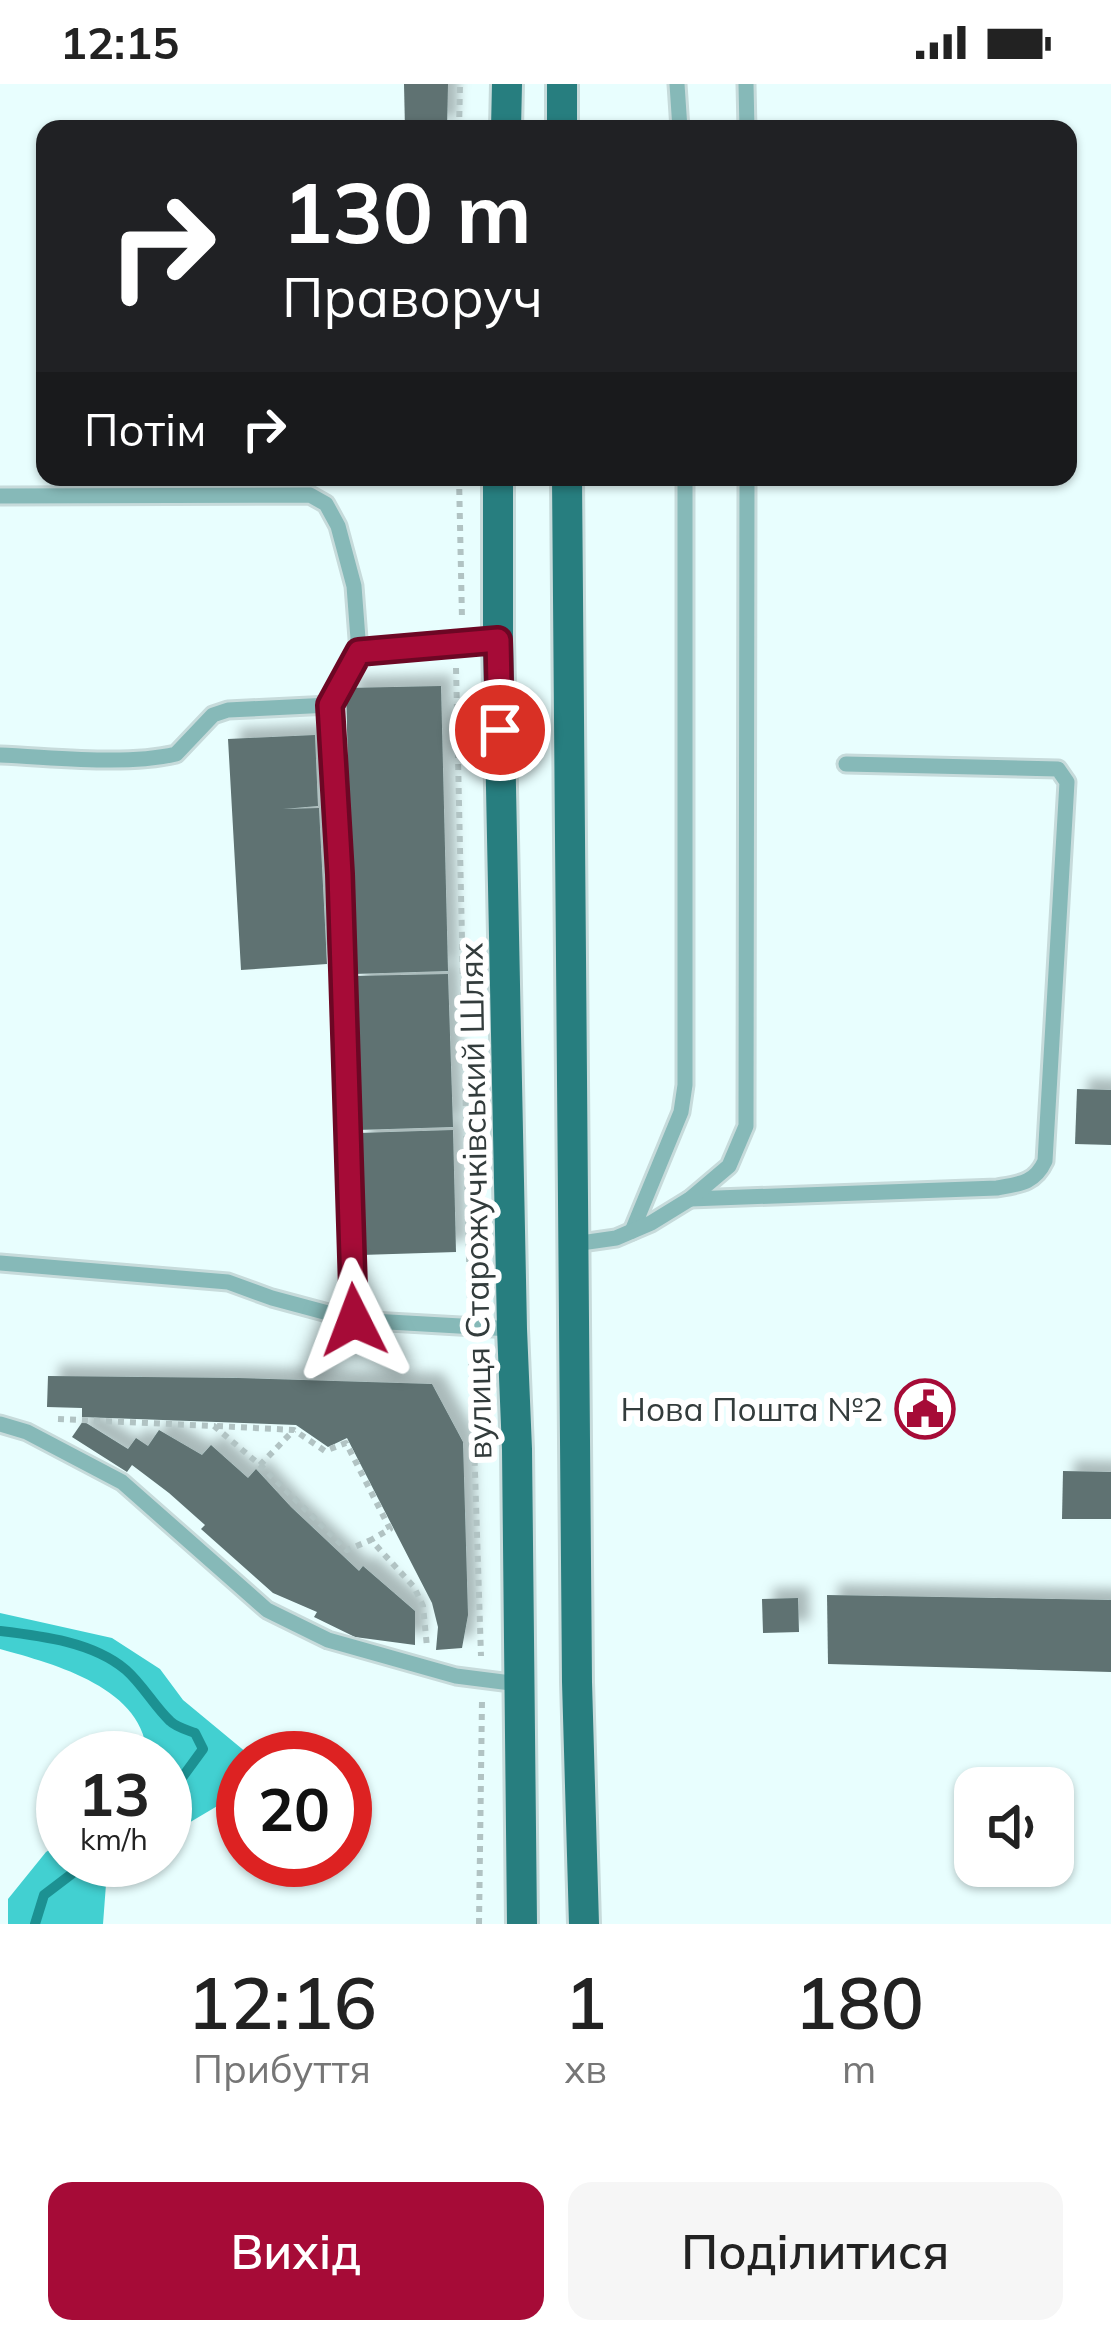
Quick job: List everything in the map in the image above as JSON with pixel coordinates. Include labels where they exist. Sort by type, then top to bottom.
[{"type":"main road","points":[[506,120],[507,84]]},
{"type":"main road","points":[[562,84],[562,120]]},
{"type":"main road","name":"вулиця Старожучківський Шлях","points":[[498,486],[518,1450],[522,1924]]},
{"type":"main road","points":[[567,486],[577,1682],[584,1924]]},
{"type":"lane","points":[[677,84],[679,120]]},
{"type":"lane","points":[[746,84],[746,120]]},
{"type":"lane","points":[[632,1231],[681,1112],[685,1084],[685,486]]},
{"type":"lane","points":[[574,1244],[616,1238],[690,1199],[729,1166],[746,1126],[748,486]]},
{"type":"lane","points":[[0,496],[310,495],[320,499],[338,526],[354,586],[359,652],[330,705],[354,1320]]},
{"type":"lane","points":[[359,652],[498,640]]},
{"type":"lane","points":[[0,755],[138,760],[168,756],[176,754],[213,715],[228,710],[330,705]]},
{"type":"lane","points":[[690,1199],[997,1188],[1027,1183],[1046,1161],[1064,773],[999,766],[846,764]]},
{"type":"lane","points":[[0,1263],[228,1282],[354,1320],[512,1329]]},
{"type":"lane","points":[[0,1424],[27,1432],[122,1483],[267,1610],[328,1640],[429,1669],[519,1684]]},
{"type":"path","points":[[459,120],[460,84]]},
{"type":"path","points":[[460,486],[463,622]]},
{"type":"path","points":[[456,674],[470,1300]]},
{"type":"path","points":[[472,1355],[482,1680],[479,1924]]},
{"type":"path","points":[[44,1420],[214,1426],[294,1430],[325,1451],[346,1443],[390,1529],[347,1550],[214,1426]]},
{"type":"path","points":[[260,1465],[294,1430]]},
{"type":"path","points":[[371,1540],[414,1587],[422,1606],[429,1669]]},
{"type":"shaded area","points":[[0,1613],[112,1638],[160,1669],[183,1700],[220,1731],[216,1731],[216,1807],[192,1821],[192,1731],[141,1731],[132,1714],[94,1683],[0,1649]]},
{"type":"shaded area","points":[[36,1864],[36,1887],[106,1887],[103,1924],[8,1924],[8,1899]]},
{"type":"building","points":[[404,84],[448,84],[447,120],[405,120]]},
{"type":"building","points":[[441,686],[448,971],[353,974],[346,688]]},
{"type":"building","points":[[315,735],[318,806],[283,809],[319,808],[327,964],[241,970],[228,739]]},
{"type":"building","points":[[448,974],[453,1127],[357,1130],[353,976]]},
{"type":"building","points":[[1077,1089],[1111,1090],[1111,1145],[1075,1144]]},
{"type":"building","points":[[453,1130],[456,1252],[361,1255],[358,1133]]},
{"type":"building","points":[[48,1376],[432,1384],[463,1442],[468,1615],[462,1648],[436,1650],[438,1627],[432,1603],[347,1438],[328,1447],[296,1425],[82,1417],[82,1408],[47,1407]]},
{"type":"building","points":[[83,1421],[128,1449],[136,1438],[148,1446],[159,1430],[202,1455],[211,1445],[248,1478],[256,1469],[359,1571],[363,1566],[415,1611],[415,1645],[355,1637],[314,1617],[317,1612],[273,1593],[201,1529],[205,1525],[169,1493],[132,1465],[127,1472],[72,1437]]},
{"type":"building","points":[[1063,1471],[1111,1472],[1111,1519],[1062,1519]]},
{"type":"building","points":[[827,1595],[1111,1600],[1111,1672],[828,1664]]},
{"type":"building","points":[[798,1598],[799,1632],[763,1633],[762,1599]]},
{"type":"waterway","points":[[0,1631],[50,1638],[113,1660],[172,1723],[190,1731]]},
{"type":"waterway","points":[[192,1732],[203,1749],[192,1764]]},
{"type":"waterway","points":[[35,1924],[44,1895],[55,1887]]},
{"type":"place","name":"Нова Пошта №2","points":[[925,1409]]},
{"type":"route","points":[[354,1320],[330,705],[359,652],[498,640],[500,730]]}]
